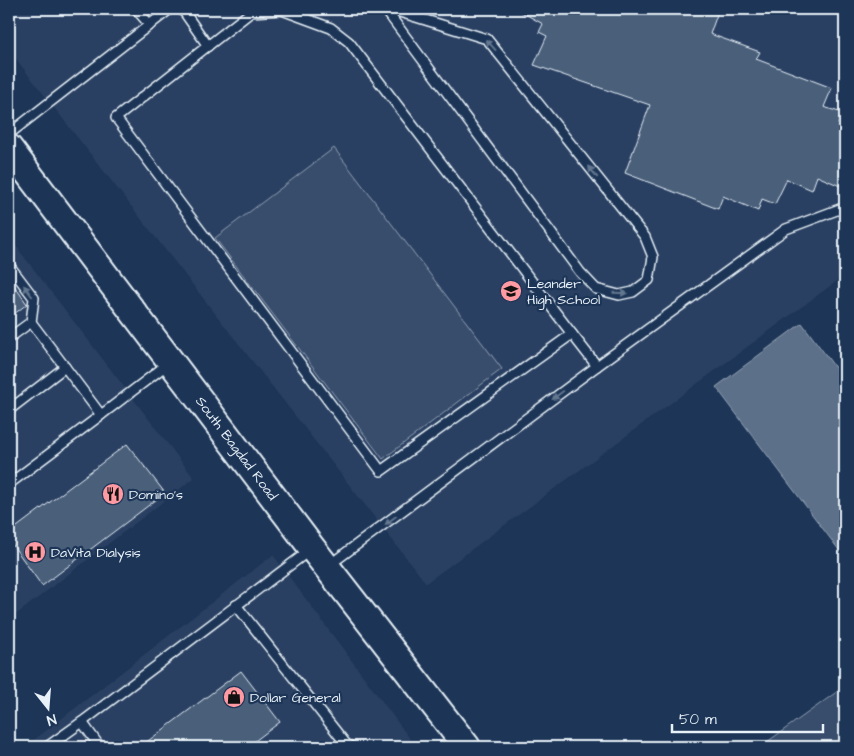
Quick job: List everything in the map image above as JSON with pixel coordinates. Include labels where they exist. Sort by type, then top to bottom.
[{"type":"main road","name":"South Bagdad Road","points":[[9,148],[467,747]]},
{"type":"lane","points":[[136,9],[150,25]]},
{"type":"lane","points":[[9,134],[170,9]]},
{"type":"lane","points":[[182,9],[208,46]]},
{"type":"lane","points":[[385,9],[580,272],[596,289],[620,295],[633,292],[649,280],[653,257],[645,237],[487,39],[390,9]]},
{"type":"lane","points":[[572,334],[381,471],[116,118],[251,12],[282,10],[331,28],[349,42],[597,366]]},
{"type":"lane","points":[[47,747],[236,605],[320,557],[597,366],[786,229],[845,206]]},
{"type":"lane","points":[[9,265],[34,298],[31,322],[101,415]]},
{"type":"lane","points":[[9,338],[31,322]]},
{"type":"lane","points":[[9,484],[171,361]]},
{"type":"lane","points":[[9,410],[65,367]]},
{"type":"lane","points":[[236,605],[346,746]]},
{"type":"lane","points":[[82,722],[100,747]]},
{"type":"shaded area","name":"Leander High School","points":[[9,9],[845,9],[845,275],[426,583],[9,50]]},
{"type":"shaded area","points":[[334,148],[502,369],[383,459],[215,238]]},
{"type":"shaded area","points":[[9,237],[194,478],[9,620]]},
{"type":"shaded area","points":[[802,323],[845,381],[845,558],[716,387]]},
{"type":"shaded area","points":[[273,555],[416,747],[25,747]]},
{"type":"shaded area","points":[[845,686],[845,747],[760,747]]},
{"type":"building","points":[[516,9],[719,9],[710,34],[760,52],[756,59],[832,88],[824,107],[842,113],[838,124],[845,127],[845,188],[817,176],[812,190],[787,179],[775,204],[762,199],[758,211],[723,196],[718,209],[625,173],[650,105],[534,65],[547,36],[539,32],[543,24]]},
{"type":"building","points":[[9,278],[27,304],[9,318]]},
{"type":"building","points":[[127,444],[165,493],[42,586],[9,540],[9,533]]},
{"type":"building","name":"Dollar General","points":[[241,671],[280,722],[247,747],[140,747]]},
{"type":"place","name":"Leander High School","points":[[511,291]]},
{"type":"place","name":"Domino's","points":[[113,494]]},
{"type":"place","name":"DaVita Dialysis","points":[[35,552]]},
{"type":"place","name":"Dollar General","points":[[234,697]]}]
